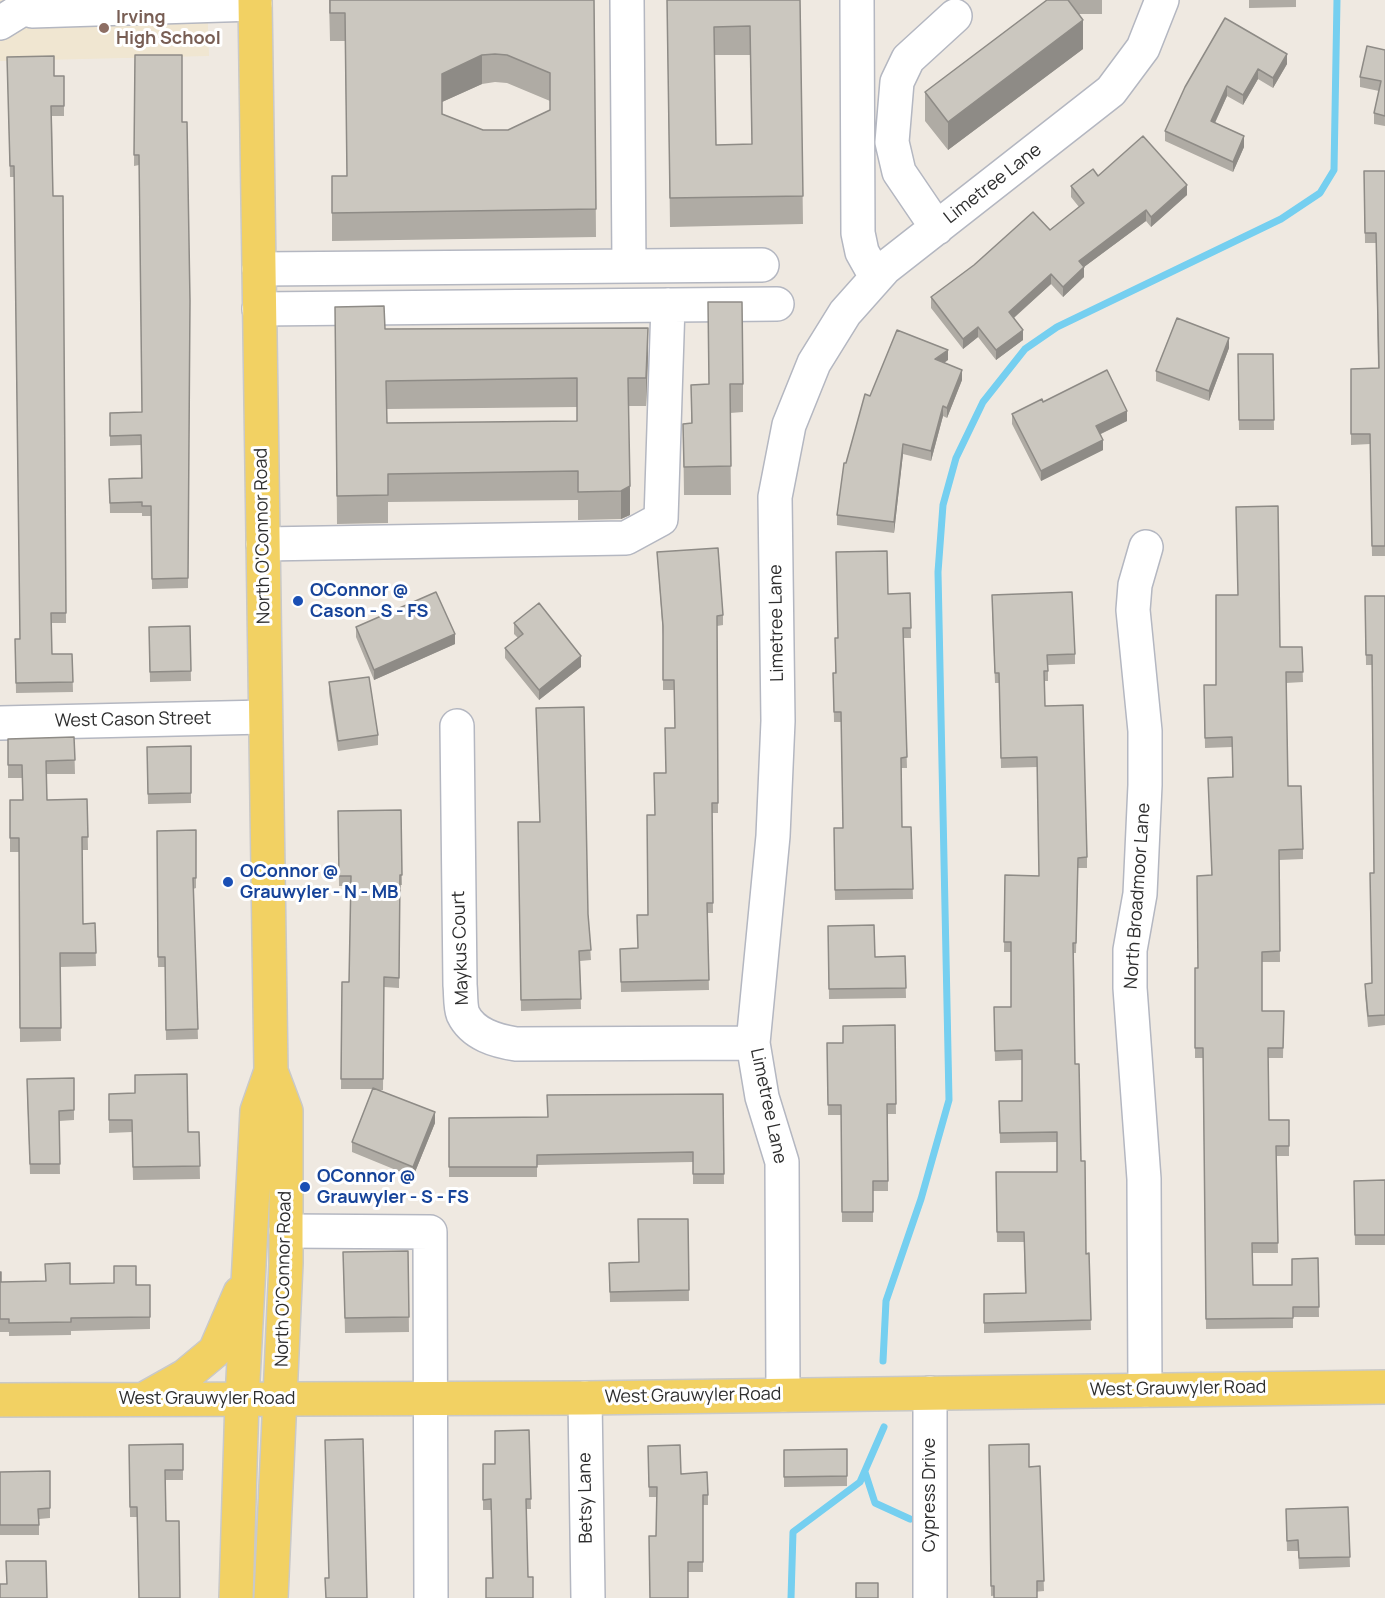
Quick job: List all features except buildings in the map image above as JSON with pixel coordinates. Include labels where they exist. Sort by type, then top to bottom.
[{"type":"main road","name":"North O'Connor Road","points":[[236,1598],[242,1399],[258,1111],[271,1071],[255,2]]},
{"type":"main road","name":"North O'Connor Road","points":[[271,1071],[286,1111],[282,1400],[271,1598]]},
{"type":"main road","points":[[144,1399],[185,1376],[215,1351],[236,1305],[250,1263]]},
{"type":"main road","name":"West Grauwyler Road","points":[[0,1400],[585,1398],[1385,1387]]},
{"type":"street","points":[[627,0],[629,266]]},
{"type":"street","points":[[857,0],[858,233],[862,252],[876,277]]},
{"type":"street","name":"Limetree Lane","points":[[783,1395],[782,1162],[762,1097],[753,1043],[773,825],[778,720],[775,497],[789,426],[814,363],[845,313],[876,277],[1111,91],[1143,48],[1162,0]]},
{"type":"street","points":[[16,10],[40,11],[132,4],[255,2]]},
{"type":"street","points":[[937,228],[899,172],[892,142],[897,82],[908,59],[955,16]]},
{"type":"street","points":[[259,269],[762,265]]},
{"type":"street","points":[[260,309],[777,304]]},
{"type":"street","points":[[263,544],[626,538],[661,519],[668,305]]},
{"type":"street","name":"North Broadmoor Lane","points":[[1145,1390],[1144,1179],[1130,988],[1130,950],[1140,894],[1145,784],[1144,731],[1133,610],[1135,585],[1146,547]]},
{"type":"street","name":"West Cason Street","points":[[0,723],[265,717]]},
{"type":"street","name":"Maykus Court","points":[[457,726],[460,985],[464,1014],[477,1030],[494,1041],[516,1044],[753,1043]]},
{"type":"street","points":[[286,1231],[430,1232],[431,1598]]},
{"type":"street","name":"Cypress Drive","points":[[930,1393],[930,1598]]},
{"type":"street","name":"Betsy Lane","points":[[585,1398],[588,1598]]},
{"type":"shaded area","name":"Irving High School","points":[[0,0],[207,0],[209,56],[0,61]]},
{"type":"waterway","points":[[883,1361],[886,1301],[921,1199],[949,1100],[938,572],[943,505],[956,458],[983,402],[1025,349],[1057,327],[1281,219],[1320,193],[1334,170],[1337,0]]},
{"type":"waterway","points":[[791,1598],[793,1532],[860,1482],[884,1427]]},
{"type":"waterway","points":[[865,1472],[875,1503],[910,1519]]},
{"type":"place","name":"Irving High School","points":[[104,28]]},
{"type":"place","name":"OConnor @ Cason - S - FS","points":[[298,601]]},
{"type":"place","name":"OConnor @ Grauwyler - N - MB","points":[[228,882]]},
{"type":"place","name":"OConnor @ Grauwyler - S - FS","points":[[305,1187]]}]
